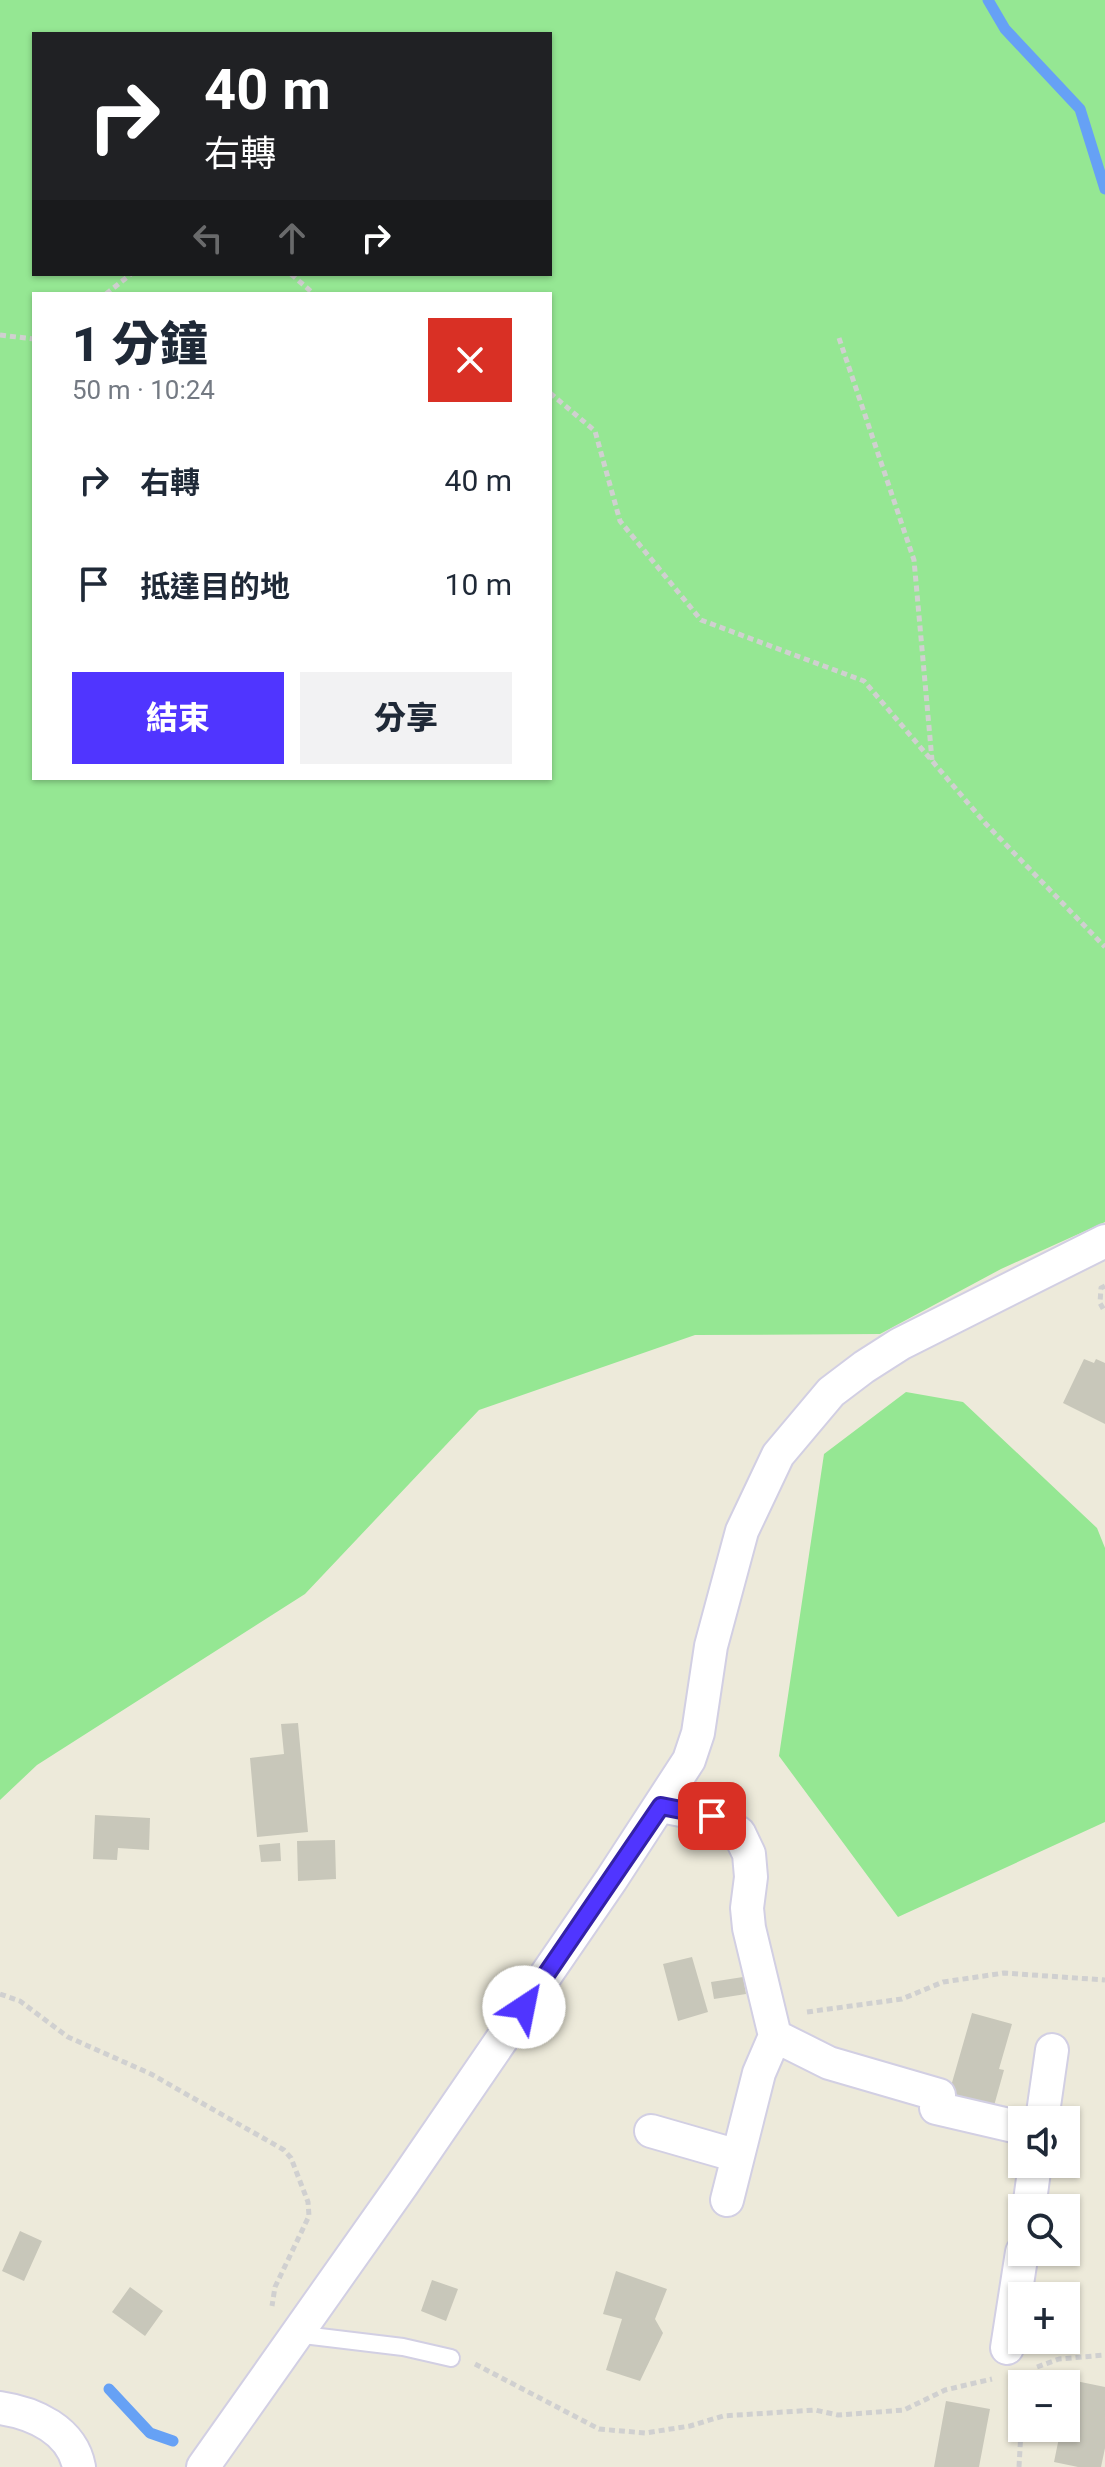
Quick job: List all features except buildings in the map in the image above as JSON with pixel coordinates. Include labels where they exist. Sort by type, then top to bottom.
[{"type":"street","points":[[203,2467],[283,2324],[411,2172],[661,1806],[689,1760],[698,1733],[711,1646],[742,1531],[778,1455],[831,1392],[900,1344],[1105,1241]]},
{"type":"street","points":[[661,1806],[712,1816],[732,1828],[745,1840],[750,1868],[749,1928],[775,2036],[759,2073],[727,2200]]},
{"type":"street","points":[[775,2036],[829,2063],[939,2095],[936,2108],[1008,2125]]},
{"type":"street","points":[[1044,2106],[1052,2050]]},
{"type":"street","points":[[651,2131],[738,2156]]},
{"type":"street","points":[[1010,2366],[1021,2266]]},
{"type":"street","points":[[0,2408],[36,2417],[56,2430],[81,2460]]},
{"type":"lane","points":[[283,2324],[451,2358]]},
{"type":"path","points":[[108,292],[128,276]]},
{"type":"path","points":[[293,276],[312,292]]},
{"type":"path","points":[[0,335],[32,339]]},
{"type":"path","points":[[839,338],[914,560],[932,761]]},
{"type":"path","points":[[552,395],[595,431],[620,521],[701,620],[864,681],[985,823],[1105,947]]},
{"type":"path","points":[[1105,1286],[1101,1288],[1100,1303],[1105,1312]]},
{"type":"path","points":[[765,2000],[806,2012],[902,1999],[943,1982],[1004,1973],[1105,1980]]},
{"type":"path","points":[[0,1994],[20,2001],[68,2037],[151,2074],[284,2150],[291,2158],[308,2202],[309,2216],[275,2287],[283,2324]]},
{"type":"path","points":[[451,2358],[481,2365],[599,2429],[645,2433],[690,2426],[723,2416],[783,2411],[815,2410],[838,2415],[904,2410],[945,2390],[1010,2366],[1105,2355]]},
{"type":"path","points":[[1019,2467],[1020,2442]]},
{"type":"green space","points":[[0,0],[1105,0],[1105,1222],[1001,1269],[880,1334],[695,1335],[479,1410],[305,1594],[37,1765],[0,1800]]},
{"type":"green space","points":[[906,1392],[963,1402],[1097,1528],[1105,1548],[1105,1822],[898,1917],[779,1756],[824,1454]]},
{"type":"waterway","points":[[988,0],[1005,29],[1080,109],[1105,189]]},
{"type":"waterway","points":[[109,2389],[150,2433],[173,2441]]},
{"type":"route","points":[[524,2007],[661,1806],[712,1816]]}]
